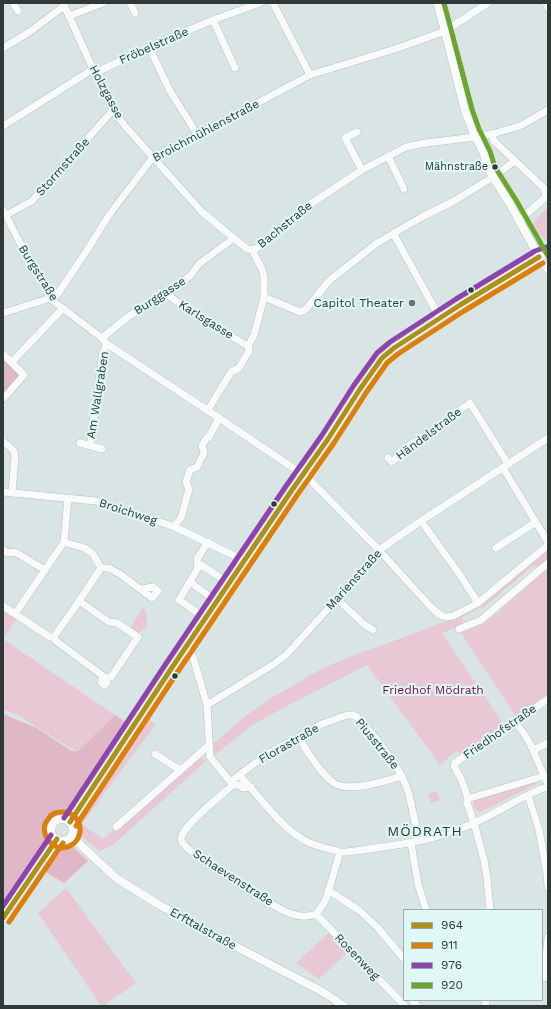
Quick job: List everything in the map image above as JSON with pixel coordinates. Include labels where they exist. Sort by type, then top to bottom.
[{"type":"main road","points":[[70,822],[244,561],[328,440],[360,389],[382,358],[394,348],[440,318],[539,257],[520,221],[489,170],[484,154],[475,137],[465,111],[437,3]]},
{"type":"main road","points":[[60,819],[67,819],[73,827],[73,833],[71,836],[63,841],[57,840],[51,830],[53,823],[60,819]]},
{"type":"main road","name":"Erfttalstraße","points":[[71,836],[116,878],[156,903],[323,992],[344,1006]]},
{"type":"main road","points":[[3,918],[57,840]]},
{"type":"street","points":[[13,3],[18,11]]},
{"type":"street","points":[[69,16],[103,3]]},
{"type":"street","points":[[130,3],[135,14]]},
{"type":"street","name":"Fröbelstraße","points":[[3,126],[94,71],[213,20],[260,3]]},
{"type":"street","points":[[273,3],[310,75]]},
{"type":"street","name":"Broichmühlenstraße","points":[[51,298],[56,295],[88,249],[109,215],[153,157],[310,75],[398,48],[445,31],[488,3]]},
{"type":"street","points":[[546,3],[548,8]]},
{"type":"street","points":[[3,48],[31,31],[63,4]]},
{"type":"street","name":"Holzgasse","points":[[63,4],[113,110],[125,126],[202,212],[247,249],[254,250]]},
{"type":"street","points":[[213,20],[235,68]]},
{"type":"street","points":[[149,47],[170,91],[197,134]]},
{"type":"street","name":"Stormstraße","points":[[4,213],[32,201],[113,110]]},
{"type":"street","name":"Bachstraße","points":[[208,410],[231,372],[239,368],[249,351],[248,346],[254,335],[264,297],[264,277],[262,269],[254,254],[254,250],[306,207],[362,170],[406,147],[492,134],[520,126],[548,110]]},
{"type":"street","points":[[357,132],[345,138],[362,170]]},
{"type":"street","points":[[492,134],[494,141],[546,186],[547,197],[520,221]]},
{"type":"street","points":[[388,156],[404,190]]},
{"type":"street","points":[[264,297],[300,312],[306,309],[330,280],[377,243],[422,217],[454,202],[493,177],[515,160]]},
{"type":"street","name":"Burgstraße","points":[[4,213],[49,291],[51,298],[105,341],[308,478],[440,615],[446,617],[453,616],[478,603],[548,544]]},
{"type":"street","points":[[393,233],[440,318]]},
{"type":"street","name":"Burggasse","points":[[105,341],[129,316],[190,276],[199,264],[234,238]]},
{"type":"street","points":[[548,254],[539,257],[548,270]]},
{"type":"street","name":"Karlsgasse","points":[[165,293],[203,320],[248,346]]},
{"type":"street","points":[[3,313],[51,298]]},
{"type":"street","points":[[12,362],[63,308]]},
{"type":"street","name":"Am Wallgraben","points":[[90,446],[105,341]]},
{"type":"street","points":[[3,354],[24,376],[3,399]]},
{"type":"street","name":"Händelstraße","points":[[388,458],[392,462],[411,444],[450,419],[453,415],[470,403],[506,466]]},
{"type":"street","points":[[175,527],[181,518],[189,489],[186,482],[190,470],[197,468],[204,453],[202,445],[206,438],[209,437],[219,418]]},
{"type":"street","name":"Marienstraße","points":[[207,705],[286,655],[379,550],[548,438]]},
{"type":"street","points":[[3,441],[14,451],[15,457],[12,493]]},
{"type":"street","name":"Am Wallgraben","points":[[80,443],[102,449]]},
{"type":"street","points":[[506,466],[548,544]]},
{"type":"street","name":"Broichweg","points":[[3,492],[96,501],[175,527],[244,561]]},
{"type":"street","points":[[15,614],[64,542],[68,498]]},
{"type":"street","points":[[421,521],[458,572],[478,603]]},
{"type":"street","points":[[496,548],[536,522]]},
{"type":"street","points":[[64,542],[84,548],[93,554],[101,568]]},
{"type":"street","points":[[198,613],[179,600],[198,568],[197,559],[208,542]]},
{"type":"street","points":[[3,550],[8,553],[16,552],[45,570]]},
{"type":"street","points":[[459,629],[481,620],[548,563]]},
{"type":"street","points":[[198,564],[221,578]]},
{"type":"street","points":[[101,568],[109,568],[115,571],[142,589]]},
{"type":"street","points":[[54,637],[101,568]]},
{"type":"street","points":[[190,582],[209,596]]},
{"type":"street","points":[[337,599],[364,625],[373,630]]},
{"type":"street","points":[[3,606],[50,637],[54,637],[56,641],[106,678],[111,676],[138,637],[117,623],[109,622],[79,601]]},
{"type":"street","points":[[185,649],[193,657],[207,705],[210,757],[231,784],[239,785],[244,788],[251,787]]},
{"type":"street","name":"Friedhofstraße","points":[[468,799],[454,766],[455,763],[548,699]]},
{"type":"street","name":"Florastraße","points":[[231,784],[239,775],[267,754],[322,724],[347,715],[353,715]]},
{"type":"street","name":"Piusstraße","points":[[353,715],[357,717],[376,738],[402,776],[408,794],[419,842]]},
{"type":"street","points":[[239,775],[280,822],[310,843],[340,852],[347,852],[419,842],[443,836],[474,823],[548,786],[534,750],[515,722]]},
{"type":"street","points":[[298,737],[325,775],[334,784],[344,787],[355,787],[402,776]]},
{"type":"street","points":[[534,750],[548,743]]},
{"type":"street","points":[[116,828],[209,745]]},
{"type":"street","points":[[155,754],[180,770]]},
{"type":"street","points":[[490,909],[484,860],[467,803],[468,799],[544,776]]},
{"type":"street","name":"Schaevenstraße","points":[[231,784],[198,816],[183,834],[181,838],[182,843],[205,861],[282,911],[300,916],[316,914]]},
{"type":"street","points":[[528,796],[540,830],[548,887]]},
{"type":"street","points":[[411,843],[418,884],[426,909]]},
{"type":"street","points":[[316,914],[323,905],[327,896],[340,852]]},
{"type":"street","points":[[328,890],[360,911],[378,928],[403,958]]},
{"type":"street","name":"Rosenweg","points":[[316,914],[401,997],[405,1006]]},
{"type":"street","points":[[545,978],[548,937]]},
{"type":"green space","points":[[548,208],[548,241],[541,236],[533,224],[537,217]]},
{"type":"green space","name":"Friedhof Mödrath","points":[[548,548],[548,561],[539,566],[533,566],[483,608],[481,607],[462,617],[462,625],[442,633],[505,726],[462,755],[456,751],[440,765],[367,665],[251,726],[215,755],[212,745],[244,717],[273,697],[325,667],[452,619],[481,605]]},
{"type":"green space","points":[[548,568],[548,694],[517,718],[461,633],[481,625]]},
{"type":"green space","points":[[3,607],[18,617],[3,639]]},
{"type":"green space","points":[[143,608],[146,611],[147,626],[139,633],[130,628]]},
{"type":"green space","points":[[3,639],[115,715],[77,752],[16,714],[3,710]]},
{"type":"green space","points":[[147,719],[156,724],[82,824],[103,839],[199,756],[206,761],[113,845],[99,851],[80,835],[79,821]]},
{"type":"green space","points":[[536,781],[536,784],[481,812],[474,808],[474,800]]},
{"type":"green space","points":[[437,791],[440,800],[431,803],[428,794]]},
{"type":"green space","points":[[66,888],[136,983],[103,1006],[101,1006],[38,913]]},
{"type":"green space","points":[[330,932],[349,951],[319,979],[296,963]]},
{"type":"shaded area","points":[[3,359],[23,379],[3,401]]},
{"type":"shaded area","points":[[3,714],[37,728],[70,750],[77,752],[115,715],[130,725],[92,777],[68,816],[54,817],[46,826],[46,842],[3,908]]},
{"type":"shaded area","points":[[72,846],[88,861],[64,883],[44,871],[62,848]]},
{"type":"transit line","name":"920","points":[[444,3],[472,109],[479,129],[490,151],[495,167],[548,256]]},
{"type":"transit line","name":"976","points":[[64,818],[165,665],[377,353],[390,342],[456,299],[535,251],[546,247]]},
{"type":"transit line","name":"964","points":[[70,822],[171,669],[382,358],[394,348],[460,305],[539,257]]},
{"type":"transit line","name":"911","points":[[76,826],[177,673],[387,363],[398,354],[464,311],[543,263]]},
{"type":"transit line","name":"911","points":[[57,847],[47,839],[44,827],[51,816],[55,813],[69,813],[75,817],[79,823],[79,836],[75,842],[69,846],[61,848]]},
{"type":"transit line","name":"976","points":[[3,906],[51,835]]},
{"type":"transit line","name":"964","points":[[3,918],[57,839]]},
{"type":"transit line","name":"911","points":[[9,922],[63,843]]},
{"type":"place","name":"Mähnstraße","points":[[495,167]]},
{"type":"place","name":"Capitol Theater","points":[[412,303]]},
{"type":"district","name":"MÖDRATH","points":[[425,832]]}]
